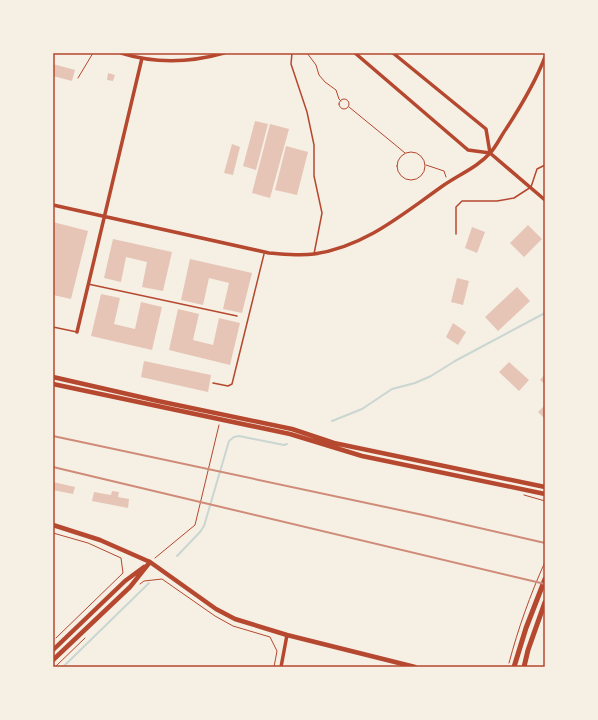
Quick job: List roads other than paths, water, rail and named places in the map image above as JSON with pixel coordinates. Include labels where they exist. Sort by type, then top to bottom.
[{"type":"main road","points":[[514,667],[526,628],[545,579]]},
{"type":"main road","points":[[524,667],[528,650],[545,602]]},
{"type":"street","points":[[121,53],[142,58],[181,62],[206,58],[224,53]]},
{"type":"street","points":[[354,53],[468,150],[490,152],[545,200]]},
{"type":"street","points":[[393,53],[486,129],[490,152]]},
{"type":"street","points":[[53,205],[265,252],[314,254],[340,248],[359,241],[380,230],[448,182],[469,171],[490,152],[520,107],[539,74],[545,57]]},
{"type":"street","points":[[77,332],[142,58]]},
{"type":"street","points":[[53,377],[292,429],[341,445],[545,487]]},
{"type":"street","points":[[53,384],[290,434],[362,456],[545,494]]},
{"type":"street","points":[[53,525],[100,540],[150,562],[216,609],[235,619],[287,635],[415,667]]},
{"type":"street","points":[[53,650],[125,581],[150,562]]},
{"type":"street","points":[[53,660],[130,587],[150,562]]},
{"type":"street","points":[[281,667],[287,635]]},
{"type":"lane","points":[[292,53],[291,64],[307,112],[314,145],[314,176],[322,213],[314,254]]},
{"type":"lane","points":[[456,234],[456,207],[462,201],[497,201],[514,198],[530,187],[537,169],[545,165]]},
{"type":"lane","points":[[214,383],[228,386],[232,384],[265,252]]},
{"type":"lane","points":[[88,284],[237,316]]},
{"type":"lane","points":[[53,327],[77,332]]},
{"type":"waterway","points":[[332,421],[362,409],[392,389],[415,383],[431,376],[455,361],[545,313]]},
{"type":"waterway","points":[[177,556],[204,526],[229,441],[234,437],[239,436],[284,445],[287,444]]},
{"type":"waterway","points":[[63,667],[149,583]]},
{"type":"railway","points":[[53,436],[423,515],[545,543]]},
{"type":"railway","points":[[53,467],[545,584]]}]
